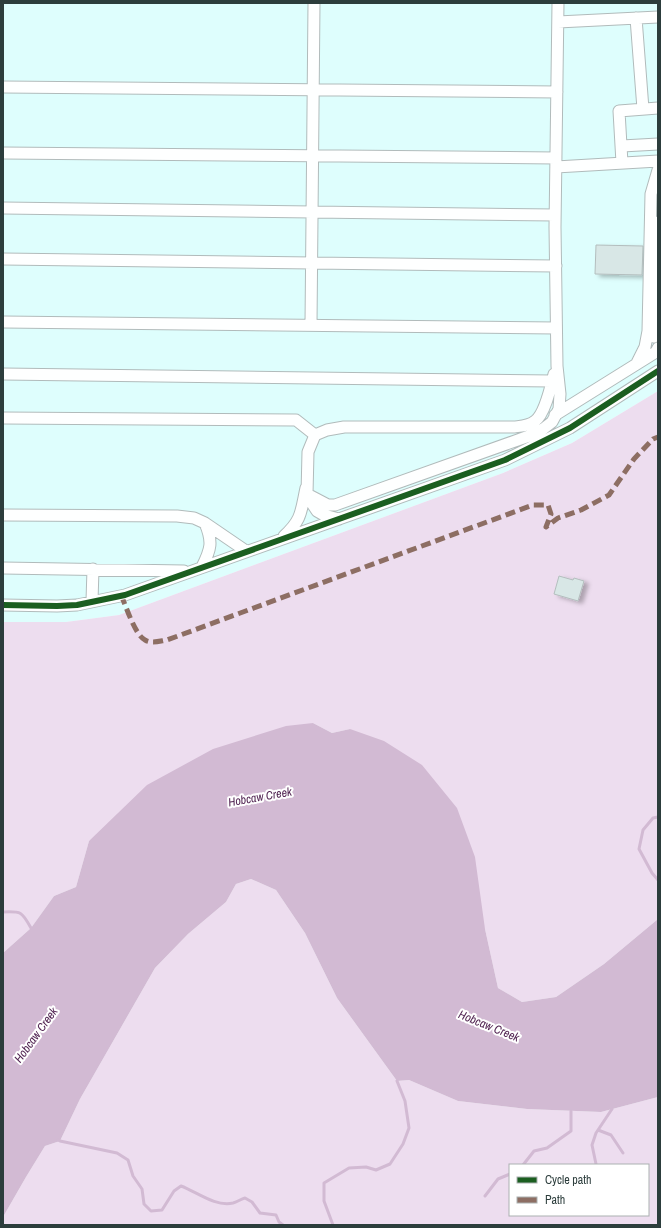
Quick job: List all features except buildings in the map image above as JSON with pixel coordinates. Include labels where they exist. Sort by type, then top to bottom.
[{"type":"street","points":[[312,325],[314,3]]},
{"type":"street","points":[[308,494],[328,505],[335,505],[529,436],[543,429],[552,422],[559,409],[560,394],[556,366],[555,215],[558,3]]},
{"type":"street","points":[[558,22],[658,17]]},
{"type":"street","points":[[636,18],[643,109]]},
{"type":"street","points":[[3,87],[557,92]]},
{"type":"street","points":[[622,163],[619,112],[658,108]]},
{"type":"street","points":[[622,146],[658,144]]},
{"type":"street","points":[[3,153],[313,156],[556,163],[622,163],[658,161]]},
{"type":"street","points":[[641,361],[648,332],[651,194],[658,170]]},
{"type":"street","points":[[3,208],[555,215]]},
{"type":"street","points":[[641,361],[654,336],[656,319],[658,222]]},
{"type":"street","points":[[3,259],[556,266]]},
{"type":"street","points":[[3,322],[556,328]]},
{"type":"street","points":[[555,415],[656,352],[658,348]]},
{"type":"street","points":[[339,518],[324,515],[318,511],[311,502],[308,494],[308,452],[316,435],[327,430],[344,427],[526,426],[536,421],[546,404],[556,366]]},
{"type":"street","points":[[3,605],[57,606],[125,595],[505,460],[570,428],[658,371]]},
{"type":"street","points":[[3,374],[552,381]]},
{"type":"street","points":[[3,418],[296,420],[316,435]]},
{"type":"street","points":[[280,540],[297,522],[308,480]]},
{"type":"street","points":[[3,515],[177,516],[194,518],[205,523],[246,552]]},
{"type":"street","points":[[202,567],[210,549],[210,535],[205,523]]},
{"type":"street","points":[[3,568],[191,571]]},
{"type":"street","points":[[92,601],[93,569]]},
{"type":"shaded area","points":[[3,3],[658,3],[658,391],[572,443],[503,473],[119,615],[66,622],[3,622]]},
{"type":"shaded area","points":[[658,391],[658,919],[604,964],[556,997],[522,1002],[498,988],[485,929],[350,729],[332,733],[313,723],[89,841],[76,887],[54,896],[31,928],[3,953],[3,622],[66,622],[119,615],[503,473],[572,443]],"holes":[[[559,576],[573,580],[574,578],[584,582],[578,601],[554,594]]]},
{"type":"shaded area","points":[[251,879],[276,890],[305,933],[337,998],[397,1081],[409,1080],[458,1101],[527,1109],[601,1112],[658,1097],[658,1225],[3,1225],[3,1217],[45,1146],[60,1141],[80,1099],[155,968],[188,934],[226,902],[236,884]]},
{"type":"water","name":"Hobcaw Creek","points":[[313,723],[332,733],[350,729],[384,741],[422,765],[457,808],[475,857],[485,929],[498,988],[522,1002],[556,997],[604,964],[658,919],[658,1097],[601,1112],[527,1109],[458,1101],[409,1080],[397,1081],[337,998],[305,933],[276,890],[251,879],[236,884],[226,902],[188,934],[155,968],[80,1099],[60,1141],[45,1146],[3,1217],[3,953],[31,928],[54,896],[76,887],[89,841],[147,785],[213,749],[286,726]]},
{"type":"waterway","points":[[658,817],[653,818],[643,830],[639,849],[652,873],[658,880]]},
{"type":"waterway","points":[[3,912],[18,912],[26,919],[31,928]]},
{"type":"waterway","points":[[333,1225],[324,1201],[324,1183],[349,1168],[366,1167],[376,1170],[390,1164],[403,1144],[409,1128],[405,1101],[397,1081]]},
{"type":"waterway","points":[[596,1164],[592,1145],[596,1133],[612,1109]]},
{"type":"waterway","points":[[524,1164],[534,1151],[547,1148],[571,1131],[571,1111]]},
{"type":"waterway","points":[[598,1130],[611,1135],[623,1153]]},
{"type":"waterway","points":[[58,1140],[117,1153],[128,1160],[133,1176],[142,1189],[144,1204],[151,1211],[162,1210],[174,1191],[181,1186],[220,1203],[233,1203],[245,1198],[252,1202],[260,1213],[276,1215],[279,1222],[283,1225]]},
{"type":"waterway","points":[[485,1196],[498,1179],[509,1174]]},
{"type":"marked path","points":[[121,595],[134,626],[141,637],[150,642],[167,640],[533,505],[548,505],[551,514],[546,527],[558,518],[581,510],[609,495],[634,459],[653,439],[658,437]]},
{"type":"cycle path","points":[[3,605],[77,605],[125,595],[505,460],[570,428],[658,371]]}]
